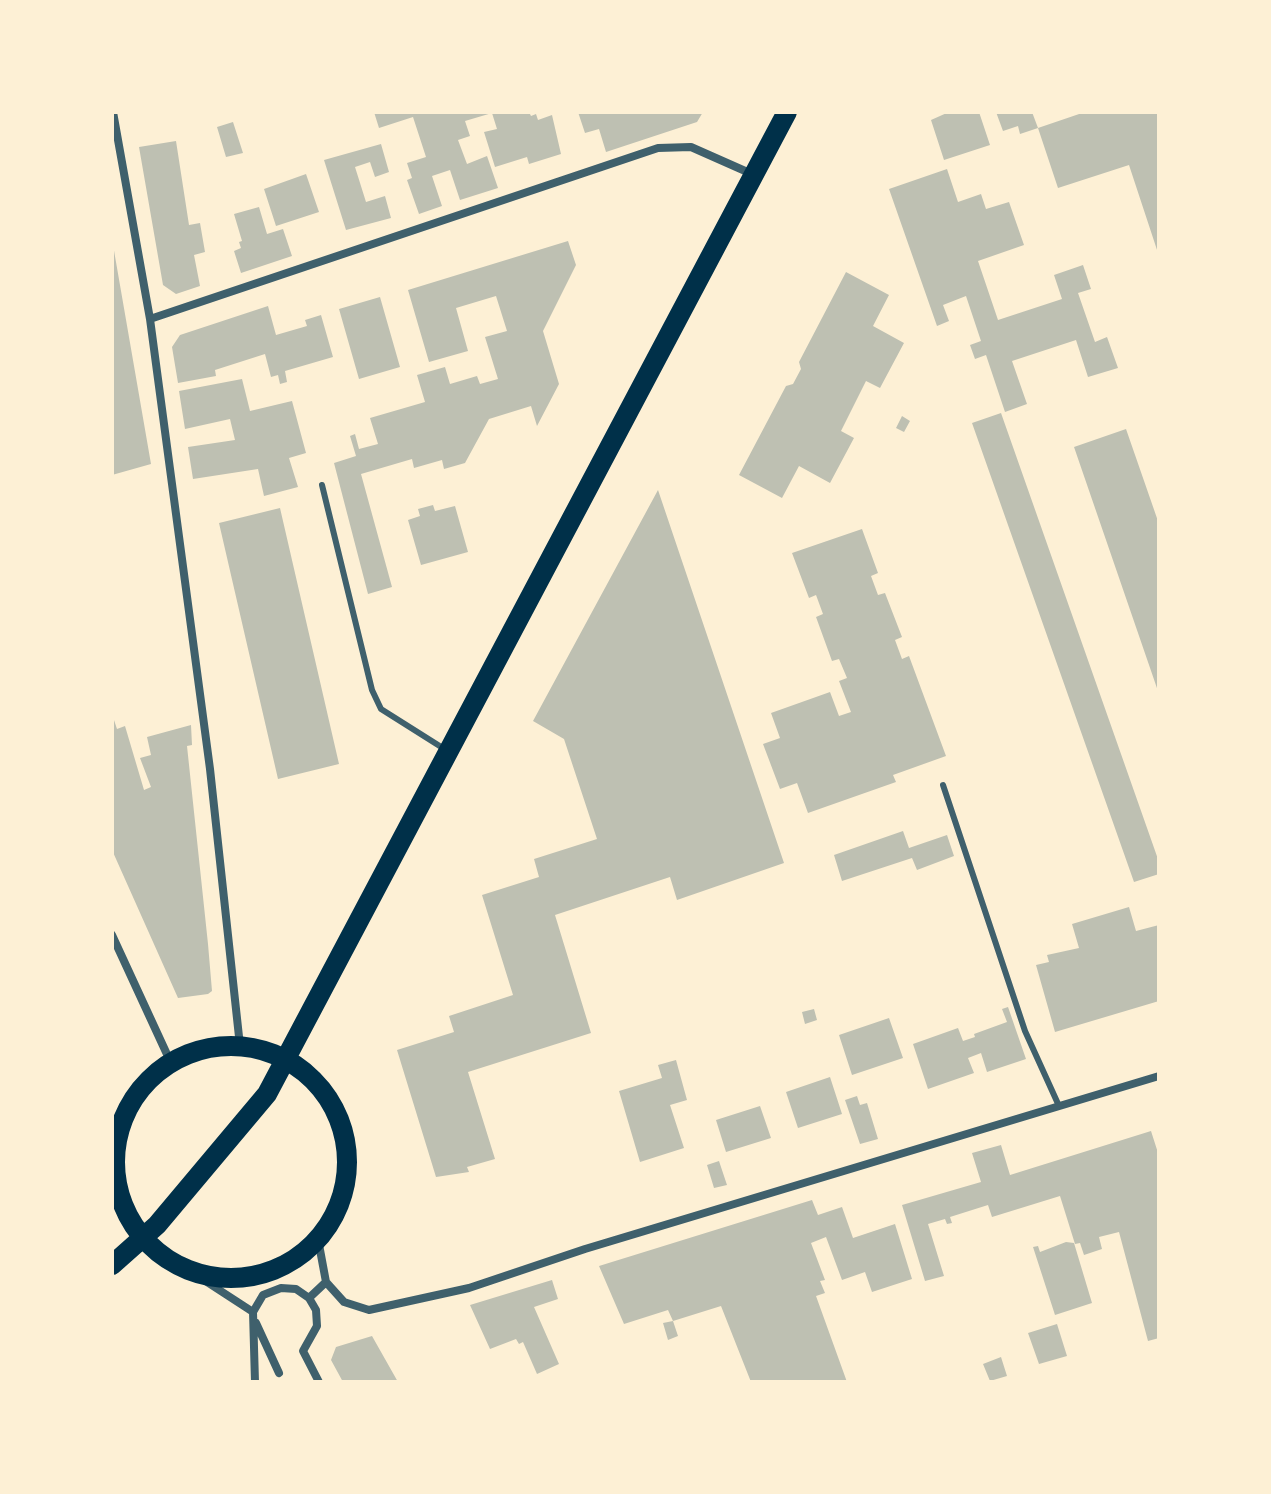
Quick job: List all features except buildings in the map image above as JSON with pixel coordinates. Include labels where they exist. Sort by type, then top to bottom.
[{"type":"main road","points":[[112,1265],[217,1156],[267,1094],[787,112]]},
{"type":"main road","points":[[240,1046],[264,1050],[286,1059],[301,1069],[330,1100],[343,1130],[348,1154],[343,1195],[333,1220],[318,1239],[292,1262],[263,1274],[219,1278],[190,1271],[142,1237],[128,1219],[116,1179],[115,1152],[122,1123],[143,1086],[171,1063],[205,1049],[240,1046]]},
{"type":"street","points":[[113,112],[150,319],[210,769],[240,1046]]},
{"type":"street","points":[[150,319],[658,148],[691,147],[753,174]]},
{"type":"street","points":[[112,935],[171,1063]]},
{"type":"street","points":[[318,1239],[326,1282],[344,1302],[369,1310],[455,1292],[1159,1076]]},
{"type":"street","points":[[190,1271],[254,1315],[279,1373]]},
{"type":"street","points":[[309,1298],[326,1282]]},
{"type":"street","points":[[255,1382],[254,1315],[263,1295],[281,1288],[296,1289],[309,1298],[316,1310],[317,1326],[303,1351],[319,1382]]},
{"type":"lane","points":[[322,485],[372,690],[381,709],[449,752]]},
{"type":"lane","points":[[943,785],[1025,1031],[1059,1106]]}]
